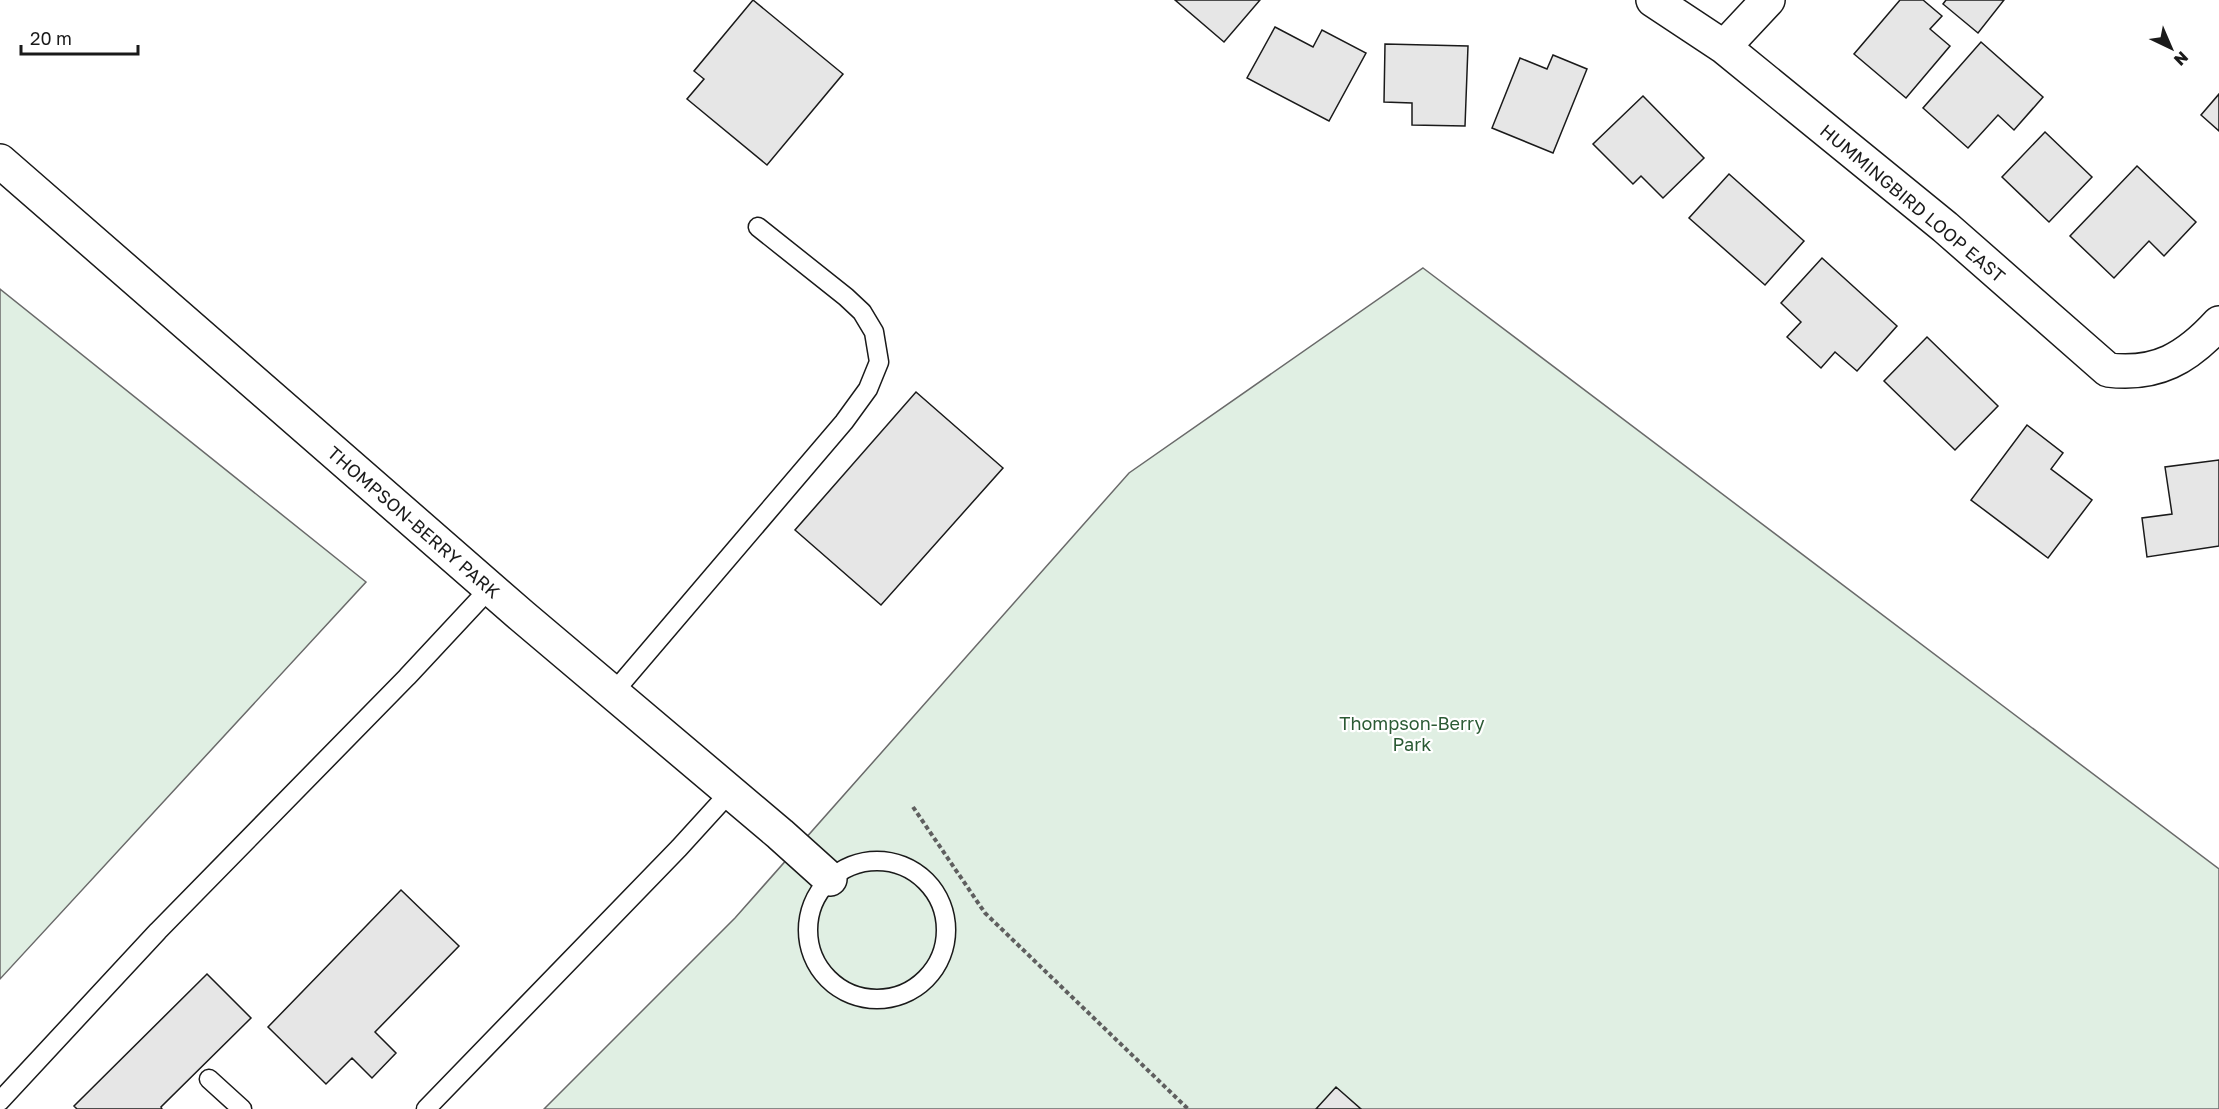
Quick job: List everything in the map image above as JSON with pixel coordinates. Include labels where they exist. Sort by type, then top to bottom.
[{"type":"street","name":"HUMMINGBIRD LOOP EAST","points":[[1653,0],[1724,47],[1945,227],[2108,370],[2124,372],[2155,369],[2179,358],[2203,340],[2219,324]]},
{"type":"street","points":[[1724,47],[1768,0]]},
{"type":"street","name":"THOMPSON-BERRY PARK","points":[[0,161],[490,588],[830,879]]},
{"type":"lane","points":[[614,693],[843,422],[868,389],[879,362],[874,332],[862,312],[758,226]]},
{"type":"lane","points":[[0,1101],[158,931],[407,677],[490,588]]},
{"type":"lane","points":[[426,1109],[679,848],[730,792]]},
{"type":"lane","points":[[873,860],[897,863],[919,874],[936,891],[945,913],[946,937],[940,960],[926,980],[908,993],[887,999],[865,999],[845,991],[827,978],[814,960],[809,939],[809,917],[816,897],[830,879],[850,866],[873,860]]},
{"type":"lane","points":[[209,1079],[242,1109]]},
{"type":"path","points":[[914,807],[985,914],[1188,1109]]},
{"type":"green space","name":"Thompson-Berry Park","points":[[1423,268],[2219,869],[2219,1109],[544,1109],[735,918],[1129,473]]},
{"type":"green space","points":[[0,289],[366,582],[0,979]]},
{"type":"building","points":[[753,0],[843,74],[767,165],[687,99],[704,79],[694,71]]},
{"type":"building","points":[[1175,0],[1260,0],[1224,42]]},
{"type":"building","points":[[1900,0],[1923,0],[1942,16],[1930,29],[1950,46],[1906,98],[1854,54]]},
{"type":"building","points":[[1946,0],[2004,0],[1978,33],[1943,4]]},
{"type":"building","points":[[1275,27],[1313,47],[1322,30],[1366,53],[1329,121],[1247,78]]},
{"type":"building","points":[[1981,42],[2043,97],[2014,130],[1998,115],[1968,148],[1923,108]]},
{"type":"building","points":[[1385,44],[1468,46],[1465,126],[1412,125],[1412,103],[1384,102]]},
{"type":"building","points":[[1553,55],[1587,69],[1553,153],[1492,128],[1520,58],[1547,69]]},
{"type":"building","points":[[2219,94],[2219,131],[2201,115]]},
{"type":"building","points":[[1643,96],[1704,158],[1663,198],[1641,176],[1633,184],[1593,144]]},
{"type":"building","points":[[2045,132],[2092,177],[2049,222],[2002,177]]},
{"type":"building","points":[[2137,166],[2196,222],[2164,256],[2149,241],[2114,278],[2070,236]]},
{"type":"building","points":[[1729,174],[1804,241],[1765,285],[1689,218]]},
{"type":"building","points":[[1822,258],[1897,326],[1857,371],[1835,352],[1821,368],[1787,337],[1801,322],[1781,303]]},
{"type":"building","points":[[1927,337],[1998,406],[1955,450],[1884,381]]},
{"type":"building","points":[[916,392],[1003,468],[881,605],[795,530]]},
{"type":"building","points":[[2027,425],[2063,453],[2051,469],[2092,500],[2048,558],[1971,500]]},
{"type":"building","points":[[2219,460],[2219,546],[2147,557],[2142,518],[2172,514],[2165,467]]},
{"type":"building","points":[[401,890],[459,946],[375,1032],[396,1053],[372,1078],[352,1058],[326,1084],[268,1027]]},
{"type":"building","points":[[207,974],[251,1018],[161,1107],[162,1109],[77,1109],[74,1106]]},
{"type":"building","points":[[1336,1087],[1361,1109],[1316,1109]]}]
